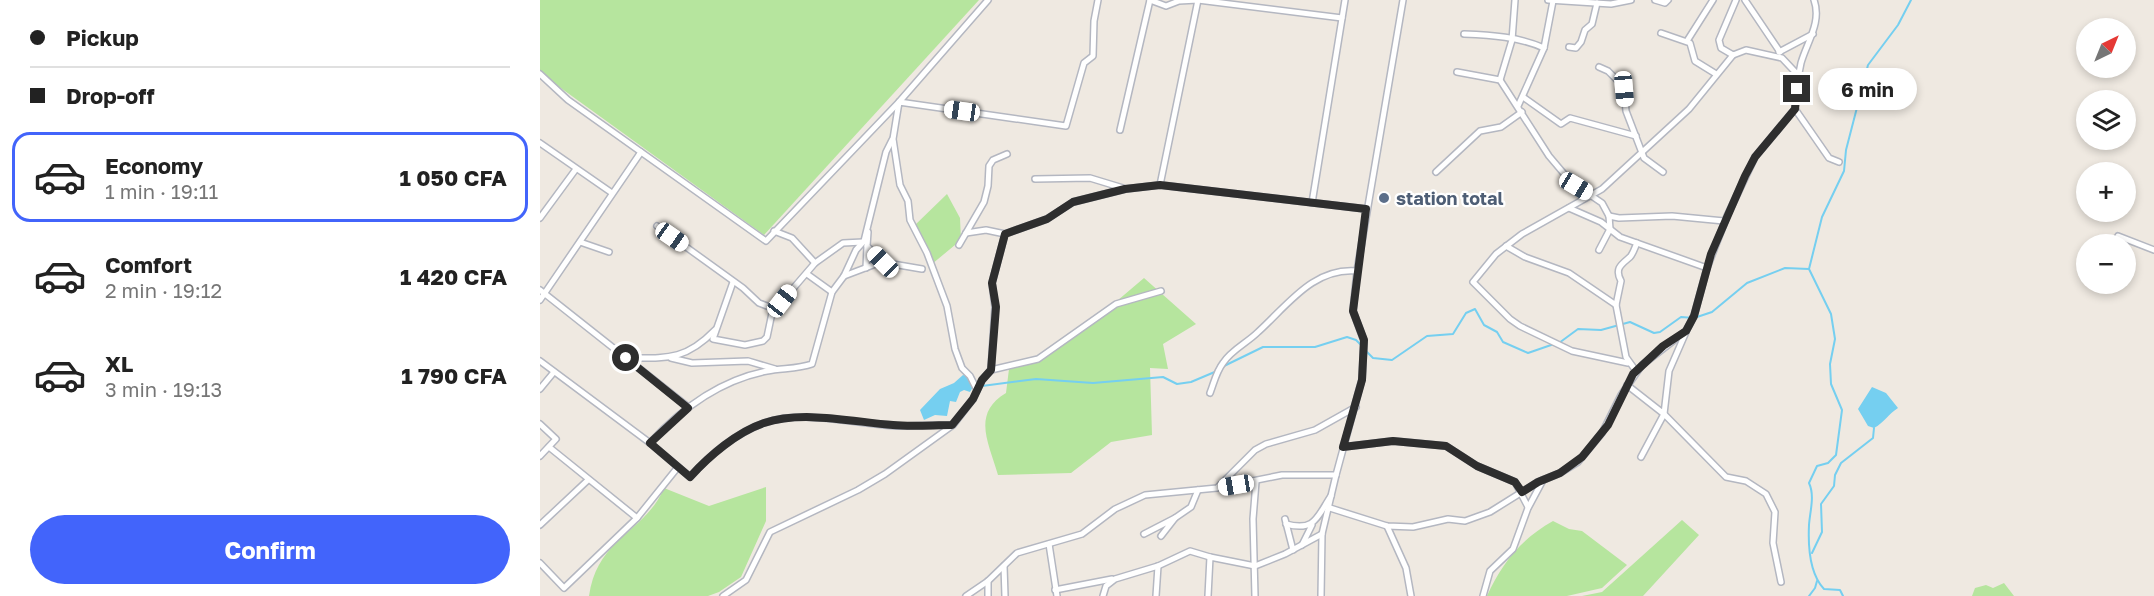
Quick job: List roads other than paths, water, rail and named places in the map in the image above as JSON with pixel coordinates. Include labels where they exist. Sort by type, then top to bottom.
[{"type":"street","points":[[540,74],[555,90],[766,241],[899,102],[988,0]]},
{"type":"street","points":[[899,102],[1066,126],[1084,63],[1093,56],[1094,21],[1098,0]]},
{"type":"street","points":[[1120,130],[1150,0],[1166,6],[1179,1],[1198,0],[1342,18]]},
{"type":"street","points":[[1160,185],[1198,0]]},
{"type":"street","points":[[1312,203],[1345,0]]},
{"type":"street","points":[[1322,595],[1322,534],[1362,380],[1364,340],[1353,311],[1357,271],[1403,0]]},
{"type":"street","points":[[1500,80],[1512,40],[1515,0]]},
{"type":"street","points":[[1518,106],[1544,48],[1550,0],[1622,3],[1631,0]]},
{"type":"street","points":[[1654,0],[1665,3],[1668,0]]},
{"type":"street","points":[[1686,41],[1713,0]]},
{"type":"street","points":[[1733,55],[1721,48],[1719,40],[1736,0]]},
{"type":"street","points":[[1745,0],[1780,51]]},
{"type":"street","points":[[1641,457],[1664,414],[1670,371],[1694,316],[1707,268],[1724,222],[1755,157],[1795,109],[1799,76],[1817,9],[1814,0]]},
{"type":"street","points":[[1569,47],[1576,48],[1581,42],[1585,30],[1592,24],[1597,3]]},
{"type":"street","points":[[1661,33],[1686,41],[1693,47],[1697,62],[1716,74]]},
{"type":"street","points":[[1464,34],[1485,34],[1512,40],[1525,39],[1544,48]]},
{"type":"street","points":[[1772,55],[1812,34]]},
{"type":"street","points":[[1636,371],[1628,363],[1572,351],[1510,319],[1473,282],[1506,246],[1540,222],[1592,195],[1689,109],[1733,55],[1746,50],[1782,57],[1799,76]]},
{"type":"street","points":[[1599,67],[1608,71],[1624,87],[1626,111],[1644,158],[1663,172]]},
{"type":"street","points":[[1457,72],[1500,80],[1549,156],[1571,182],[1602,203],[1609,216],[1610,229],[1599,250]]},
{"type":"street","points":[[1523,97],[1561,124],[1570,118],[1636,136]]},
{"type":"street","points":[[866,268],[865,243],[884,159],[893,139],[899,102]]},
{"type":"street","points":[[1795,109],[1829,158],[1839,162]]},
{"type":"street","points":[[1436,172],[1477,133],[1501,127],[1522,112]]},
{"type":"street","points":[[893,139],[900,185],[908,201],[910,220],[918,232],[943,294],[955,350],[962,368],[970,376],[977,390]]},
{"type":"street","points":[[540,143],[612,193]]},
{"type":"street","points":[[540,300],[542,292],[580,242],[641,152]]},
{"type":"street","points":[[959,245],[984,202],[989,166],[993,160],[1007,154]]},
{"type":"street","points":[[540,218],[576,169]]},
{"type":"street","points":[[1035,179],[1090,178],[1125,189]]},
{"type":"street","points":[[966,233],[986,230],[1005,234],[1047,219],[1073,202],[1125,189],[1160,185],[1366,209]]},
{"type":"street","points":[[1569,208],[1610,229],[1620,237],[1707,268]]},
{"type":"street","points":[[1609,216],[1619,218],[1672,216],[1724,222]]},
{"type":"street","points":[[657,226],[759,303],[775,309]]},
{"type":"street","points":[[774,231],[792,238],[815,263]]},
{"type":"street","points":[[723,596],[746,580],[770,532],[858,490],[930,443],[952,425],[973,399],[991,370],[996,307],[992,283],[1005,234]]},
{"type":"street","points":[[580,242],[609,252]]},
{"type":"street","points":[[734,282],[713,339],[745,345],[758,344],[767,337],[775,309],[815,263],[843,243],[865,243],[883,262]]},
{"type":"street","points":[[650,443],[688,408],[732,382],[776,370],[812,364],[832,292],[844,276],[852,256],[865,243]]},
{"type":"street","points":[[1628,363],[1616,305],[1621,281],[1619,267],[1622,261],[1630,257],[1637,243]]},
{"type":"street","points":[[2136,244],[2154,250]]},
{"type":"street","points":[[1506,246],[1525,257],[1569,273],[1616,305]]},
{"type":"street","points":[[844,276],[883,262],[922,269]]},
{"type":"street","points":[[1210,393],[1218,370],[1226,358],[1257,334],[1296,292],[1340,270],[1357,271]]},
{"type":"street","points":[[807,274],[832,292]]},
{"type":"street","points":[[991,370],[1038,359],[1116,304],[1161,291]]},
{"type":"street","points":[[542,292],[688,408]]},
{"type":"street","points":[[671,358],[702,343],[717,328]]},
{"type":"street","points":[[1330,508],[1387,526],[1413,527],[1448,519],[1465,521],[1490,512],[1544,479],[1560,473],[1582,457],[1608,425],[1636,371],[1663,346],[1686,331]]},
{"type":"street","points":[[626,358],[671,358],[692,363],[748,361],[776,370]]},
{"type":"street","points":[[540,361],[650,443],[690,477],[706,460],[737,437],[764,423],[809,418],[896,426],[952,425]]},
{"type":"street","points":[[540,389],[554,372]]},
{"type":"street","points":[[1627,385],[1664,414],[1726,477],[1746,481],[1766,494],[1775,512],[1773,543],[1781,582]]},
{"type":"street","points":[[1217,488],[1255,450],[1266,444],[1315,430],[1356,407]]},
{"type":"street","points":[[540,424],[556,439],[540,456]]},
{"type":"street","points":[[1343,447],[1393,441],[1446,446],[1477,466],[1515,482],[1528,507]]},
{"type":"street","points":[[549,447],[637,518]]},
{"type":"street","points":[[540,563],[564,588],[637,518],[678,467]]},
{"type":"street","points":[[966,596],[988,581],[1017,553],[1082,534],[1115,509],[1145,495],[1256,483],[1282,475],[1336,475]]},
{"type":"street","points":[[1483,596],[1490,571],[1513,549],[1528,507],[1544,479]]},
{"type":"street","points":[[540,525],[588,480]]},
{"type":"street","points":[[1255,596],[1253,519],[1256,483]]},
{"type":"street","points":[[1144,534],[1191,507],[1198,490]]},
{"type":"street","points":[[1302,545],[1332,495]]},
{"type":"street","points":[[1161,537],[1175,518]]},
{"type":"street","points":[[1293,550],[1286,521],[1301,528],[1312,525]]},
{"type":"street","points":[[1387,526],[1406,568],[1409,595]]},
{"type":"street","points":[[1049,544],[1056,594],[1158,566],[1190,551],[1233,564],[1255,566],[1293,550],[1322,534]]},
{"type":"street","points":[[1208,596],[1210,557]]},
{"type":"street","points":[[1004,566],[1005,596]]},
{"type":"street","points":[[1156,596],[1158,566]]},
{"type":"street","points":[[1103,596],[1106,586],[1115,579]]},
{"type":"street","points":[[988,581],[988,596]]},
{"type":"water","points":[[963,375],[967,376],[973,387],[970,392],[964,390],[960,392],[956,402],[950,401],[947,416],[935,415],[924,420],[920,410],[940,389],[954,383]]},
{"type":"water","points":[[1872,387],[1886,393],[1898,408],[1874,428],[1868,426],[1858,409]]},
{"type":"waterway","points":[[1843,596],[1840,590],[1824,589],[1819,583],[1813,568],[1809,542],[1812,498],[1809,483],[1817,466],[1828,463],[1836,455],[1842,410],[1831,384],[1830,364],[1835,339],[1831,314],[1809,269],[1822,217],[1844,171],[1846,150],[1868,65],[1898,25],[1911,0]]},
{"type":"waterway","points":[[1559,343],[1578,329],[1601,330],[1630,322],[1654,333],[1660,332],[1681,317],[1694,318],[1712,312],[1747,283],[1785,268],[1809,269]]},
{"type":"waterway","points":[[1365,350],[1373,358],[1392,360],[1427,336],[1453,334],[1466,313],[1475,309],[1484,325],[1497,332],[1503,342],[1528,353],[1554,344]]},
{"type":"waterway","points":[[1224,366],[1263,347],[1315,347],[1347,337],[1356,340],[1362,346]]},
{"type":"waterway","points":[[982,386],[1036,379],[1093,383],[1163,377],[1177,384],[1191,382],[1217,371]]},
{"type":"waterway","points":[[1812,553],[1822,532],[1821,504],[1834,486],[1835,475],[1841,463],[1873,438],[1874,428]]},
{"type":"waterway","points":[[1809,596],[1817,581]]},
{"type":"place","name":"station total","points":[[1384,198]]}]
